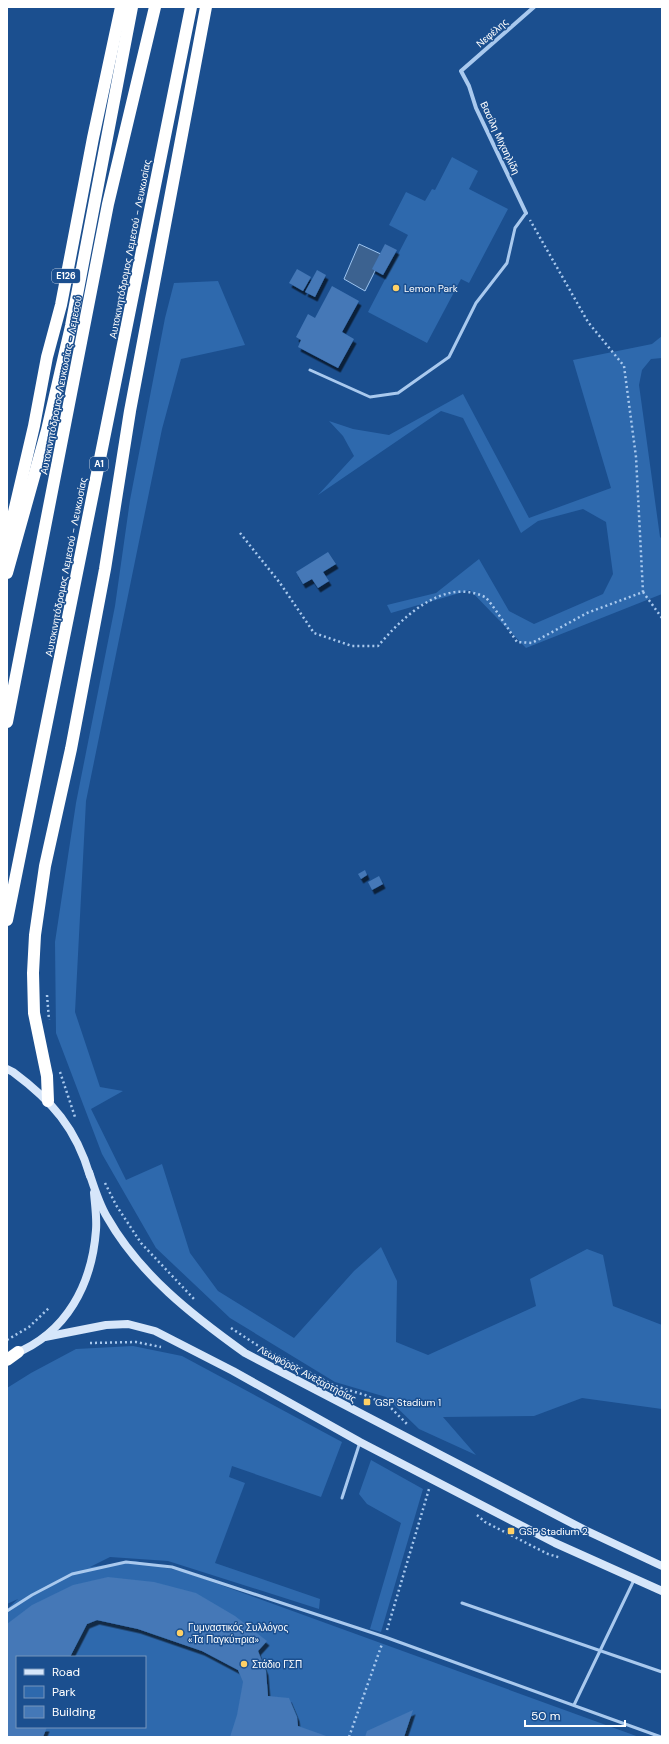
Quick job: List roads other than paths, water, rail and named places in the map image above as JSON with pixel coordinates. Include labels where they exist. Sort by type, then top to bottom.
[{"type":"highway","name":"E126","points":[[7,544],[34,426],[44,370],[61,305],[93,138],[121,7]]},
{"type":"highway","points":[[7,573],[48,430],[78,289],[132,7]]},
{"type":"highway","name":"Αυτοκινητόδρομος Λευκωσίας - Λεμεσού","points":[[7,722],[108,204],[155,7]]},
{"type":"highway","name":"Αυτοκινητόδρομος Λεμεσού - Λευκωσίας","points":[[7,920],[191,7]]},
{"type":"highway","points":[[48,1100],[47,1076],[34,1013],[33,973],[35,935],[45,866],[71,749],[100,592],[130,411],[206,7]]},
{"type":"highway","points":[[78,289],[108,204]]},
{"type":"highway","points":[[7,1360],[12,1354]]},
{"type":"main road","points":[[7,1069],[28,1083],[48,1100],[66,1123],[85,1158],[89,1172],[94,1192],[96,1230],[90,1267],[74,1307],[45,1336],[12,1354]]},
{"type":"main road","name":"Λεωφόρος Ανεξαρτησίας","points":[[89,1172],[106,1216],[123,1244],[148,1273],[198,1319],[245,1353],[578,1527],[662,1566]]},
{"type":"main road","points":[[45,1336],[106,1325],[128,1324],[155,1331],[233,1371],[360,1442],[555,1543],[662,1591]]},
{"type":"street","name":"Νεφέλης","points":[[461,71],[534,7]]},
{"type":"street","name":"Βασίλη Μιχαηλίδη","points":[[461,71],[469,86],[476,108],[526,213]]},
{"type":"lane","points":[[310,370],[370,397],[398,393],[449,356],[476,303],[507,263],[515,228],[526,213]]},
{"type":"lane","points":[[342,1498],[360,1442]]},
{"type":"lane","points":[[7,1611],[32,1595],[72,1574],[126,1562],[172,1567],[385,1637],[661,1737]]},
{"type":"lane","points":[[574,1705],[634,1579]]},
{"type":"lane","points":[[462,1603],[662,1672]]},
{"type":"place","name":"Lemon Park","points":[[396,288]]},
{"type":"place","name":"GSP Stadium 1","points":[[367,1402]]},
{"type":"place","name":"GSP Stadium 2","points":[[511,1531]]},
{"type":"place","name":"Γυμναστικός Συλλόγος «Τα Παγκύπρια»","points":[[180,1633]]},
{"type":"place","name":"Στάδιο ΓΣΠ","points":[[244,1664]]}]
